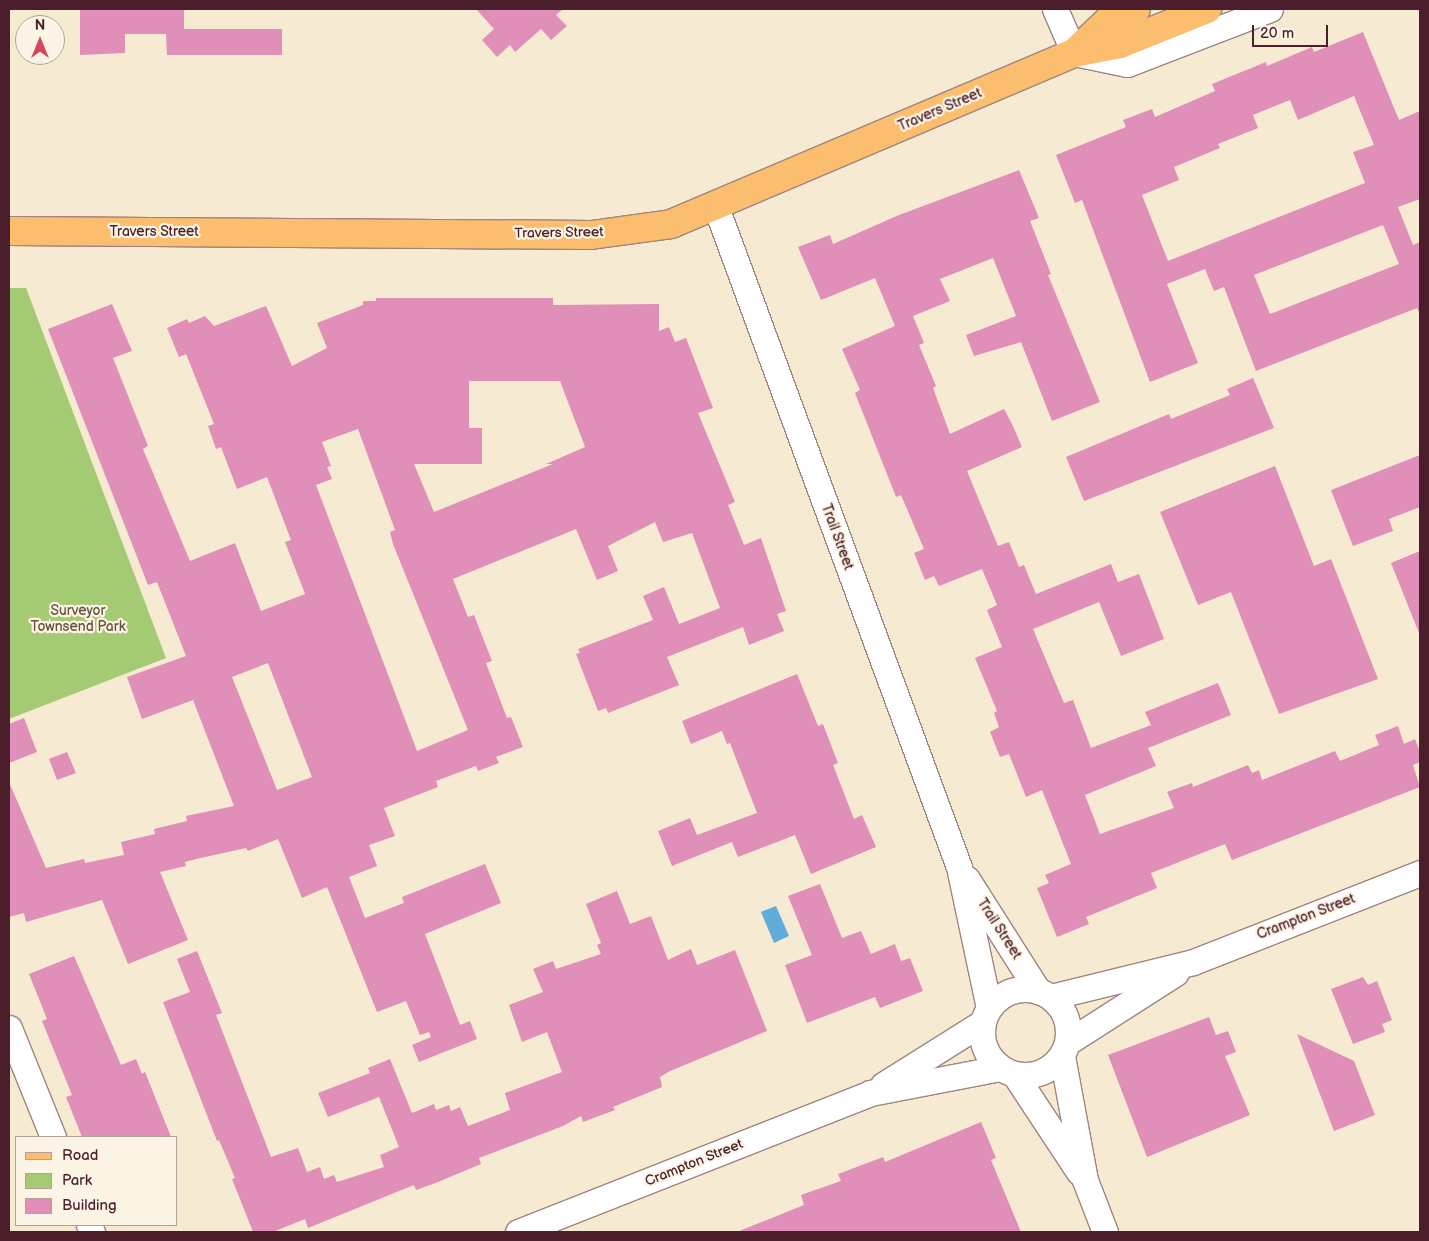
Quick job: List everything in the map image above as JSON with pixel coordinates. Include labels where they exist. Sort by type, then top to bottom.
[{"type":"main road","name":"Travers Street","points":[[1074,53],[1109,20],[1136,9]]},
{"type":"main road","name":"Travers Street","points":[[9,231],[591,235],[671,224],[1074,53],[1120,44],[1207,9]]},
{"type":"street","points":[[1055,9],[1074,53],[1127,64],[1270,9]]},
{"type":"street","name":"Trail Street","points":[[716,206],[959,867],[986,1015]]},
{"type":"street","name":"Trail Street","points":[[959,867],[1045,994]]},
{"type":"street","name":"Crampton Street","points":[[1045,994],[1193,962],[1420,873]]},
{"type":"street","name":"Crampton Street","points":[[1065,1049],[1193,962]]},
{"type":"street","points":[[1085,1180],[1008,1072],[984,1048],[986,1015],[1011,991],[1045,994],[1066,1017],[1065,1049],[1085,1180],[1105,1232]]},
{"type":"street","name":"Crampton Street","points":[[518,1232],[870,1093],[986,1015]]},
{"type":"street","points":[[9,1028],[53,1136]]},
{"type":"street","points":[[1008,1072],[1042,1073],[1065,1049]]},
{"type":"street","name":"Crampton Street","points":[[870,1093],[1008,1072]]},
{"type":"green space","name":"Surveyor Townsend Park","points":[[9,288],[26,288],[166,658],[9,719]]},
{"type":"water","points":[[776,906],[789,936],[774,943],[761,912]]},
{"type":"building","points":[[80,9],[184,9],[184,29],[282,29],[282,55],[167,55],[166,34],[125,34],[125,53],[80,55]]},
{"type":"building","points":[[476,9],[563,9],[556,15],[567,26],[551,40],[541,29],[515,52],[510,45],[497,57],[482,40],[494,29]]},
{"type":"building","points":[[1363,32],[1399,120],[1420,111],[1420,199],[1398,207],[1413,245],[1420,242],[1420,314],[1417,308],[1256,371],[1224,287],[1214,291],[1205,269],[1167,284],[1198,363],[1150,382],[1082,200],[1075,203],[1056,155],[1126,127],[1123,120],[1152,109],[1155,117],[1215,91],[1212,84],[1266,62],[1267,66],[1312,47],[1314,52]],"holes":[[[1354,96],[1374,145],[1353,152],[1365,183],[1168,261],[1142,195],[1179,180],[1174,167],[1220,148],[1218,144],[1258,128],[1253,115],[1290,100],[1298,120]],[[1383,225],[1399,264],[1270,314],[1254,275]]]},
{"type":"building","points":[[1019,170],[1039,218],[1030,221],[1051,274],[1048,275],[1100,402],[1052,421],[1021,342],[974,356],[966,335],[1016,316],[993,258],[940,279],[950,301],[913,316],[924,343],[919,345],[936,386],[933,388],[950,434],[1004,409],[1022,447],[967,471],[998,546],[1009,542],[1019,567],[1024,565],[1036,594],[1111,564],[1118,582],[1139,574],[1164,639],[1121,656],[1099,602],[1033,629],[1064,703],[1073,700],[1091,748],[1151,725],[1145,712],[1218,683],[1231,715],[1148,748],[1156,766],[1085,795],[1100,834],[1174,808],[1167,792],[1192,783],[1193,787],[1248,765],[1252,773],[1259,770],[1262,780],[1335,751],[1340,761],[1379,745],[1375,735],[1398,726],[1404,744],[1415,739],[1420,752],[1420,762],[1413,765],[1420,787],[1232,860],[1225,844],[1151,873],[1157,888],[1086,917],[1089,924],[1057,937],[1037,888],[1049,883],[1045,875],[1071,864],[1042,790],[1026,797],[1009,754],[1000,757],[990,732],[999,727],[994,713],[997,711],[975,658],[1002,647],[987,610],[997,605],[982,569],[939,586],[934,576],[925,580],[914,553],[924,549],[901,495],[896,497],[855,393],[860,390],[842,349],[895,326],[875,278],[821,300],[798,247],[830,235],[833,244],[899,215]]},
{"type":"building","points":[[376,298],[553,298],[553,305],[659,304],[659,331],[669,327],[675,342],[686,338],[713,408],[698,413],[735,502],[728,505],[744,545],[761,538],[786,611],[777,614],[784,631],[749,645],[743,627],[667,657],[679,685],[608,713],[606,708],[598,711],[576,654],[580,653],[578,649],[653,620],[643,596],[664,587],[679,624],[720,608],[692,533],[663,542],[655,522],[608,546],[618,571],[597,580],[576,529],[453,579],[468,617],[474,615],[492,661],[486,663],[507,718],[511,717],[523,747],[496,757],[499,763],[478,771],[476,766],[436,781],[438,787],[384,808],[395,836],[369,845],[377,866],[349,877],[365,918],[404,903],[402,897],[485,864],[501,903],[425,934],[460,1025],[470,1021],[477,1039],[419,1062],[412,1045],[431,1037],[429,1032],[420,1035],[406,1001],[377,1012],[327,887],[302,898],[278,839],[248,851],[246,848],[196,859],[185,862],[186,866],[160,872],[188,940],[128,964],[102,900],[26,922],[24,913],[9,917],[9,782],[46,868],[84,859],[85,863],[124,855],[121,842],[155,834],[154,829],[187,821],[186,816],[234,806],[193,700],[142,719],[127,677],[186,656],[157,582],[148,585],[48,329],[112,304],[132,351],[113,358],[148,446],[143,449],[190,561],[235,543],[261,611],[305,594],[285,542],[291,540],[267,477],[237,489],[221,447],[216,449],[208,426],[214,424],[186,354],[179,357],[167,328],[187,319],[189,323],[205,316],[214,326],[266,306],[292,366],[327,348],[317,323],[363,305],[363,301],[376,301]],"holes":[[[469,381],[560,381],[585,447],[546,464],[553,464],[434,512],[414,464],[482,464],[482,428],[469,428]],[[358,429],[395,530],[390,532],[393,544],[468,730],[417,751],[316,485],[332,479],[327,467],[331,466],[322,442]],[[268,663],[312,777],[277,790],[232,677]]]},
{"type":"building","points":[[1253,378],[1274,428],[1084,501],[1066,457],[1169,414],[1171,419],[1230,395],[1227,389]]},
{"type":"building","points":[[1420,455],[1420,507],[1389,519],[1393,531],[1353,546],[1331,490]]},
{"type":"building","points":[[1275,466],[1314,566],[1331,559],[1378,679],[1279,714],[1231,592],[1198,605],[1160,512]]},
{"type":"building","points":[[1420,551],[1420,633],[1419,633],[1391,563]]},
{"type":"building","points":[[797,674],[818,726],[823,724],[838,763],[833,765],[854,819],[862,815],[876,847],[811,874],[795,835],[738,857],[732,842],[672,866],[658,831],[690,818],[697,835],[757,813],[730,743],[727,744],[722,731],[691,744],[682,721]]},
{"type":"building","points":[[24,718],[37,752],[9,763],[9,724]]},
{"type":"building","points":[[67,752],[76,773],[57,780],[49,759]]},
{"type":"building","points":[[820,884],[842,938],[861,931],[871,954],[895,944],[901,961],[910,958],[923,991],[880,1008],[875,997],[807,1023],[785,965],[812,955],[788,896]]},
{"type":"building","points":[[617,891],[630,924],[651,916],[668,960],[691,949],[697,965],[735,950],[767,1031],[670,1071],[660,1077],[662,1087],[613,1107],[615,1110],[583,1122],[581,1116],[563,1126],[479,1158],[481,1164],[438,1182],[416,1190],[414,1185],[308,1228],[305,1219],[273,1232],[253,1232],[232,1179],[235,1178],[219,1140],[217,1141],[163,1002],[190,992],[177,959],[197,951],[222,1013],[216,1015],[271,1157],[298,1148],[307,1172],[320,1167],[324,1179],[334,1175],[337,1182],[384,1167],[380,1155],[399,1147],[379,1097],[328,1117],[318,1093],[370,1073],[368,1068],[390,1059],[412,1113],[434,1104],[436,1110],[449,1105],[451,1111],[460,1107],[468,1126],[510,1110],[505,1093],[562,1072],[547,1032],[522,1042],[509,1005],[543,992],[533,969],[553,961],[556,969],[601,954],[597,945],[601,943],[586,904]]},
{"type":"building","points":[[74,956],[121,1065],[136,1059],[142,1074],[145,1072],[171,1136],[82,1136],[66,1097],[72,1095],[42,1021],[47,1019],[29,974]]},
{"type":"building","points":[[1363,977],[1368,985],[1377,981],[1392,1020],[1382,1024],[1385,1032],[1353,1044],[1331,989]]},
{"type":"building","points":[[1209,1017],[1216,1035],[1228,1031],[1236,1052],[1225,1056],[1250,1115],[1147,1157],[1108,1055]]},
{"type":"building","points":[[1297,1034],[1354,1061],[1375,1115],[1334,1131]]},
{"type":"building","points":[[981,1122],[996,1158],[991,1160],[1021,1232],[737,1232],[804,1205],[801,1195],[841,1181],[838,1174],[883,1157],[885,1162]]}]
